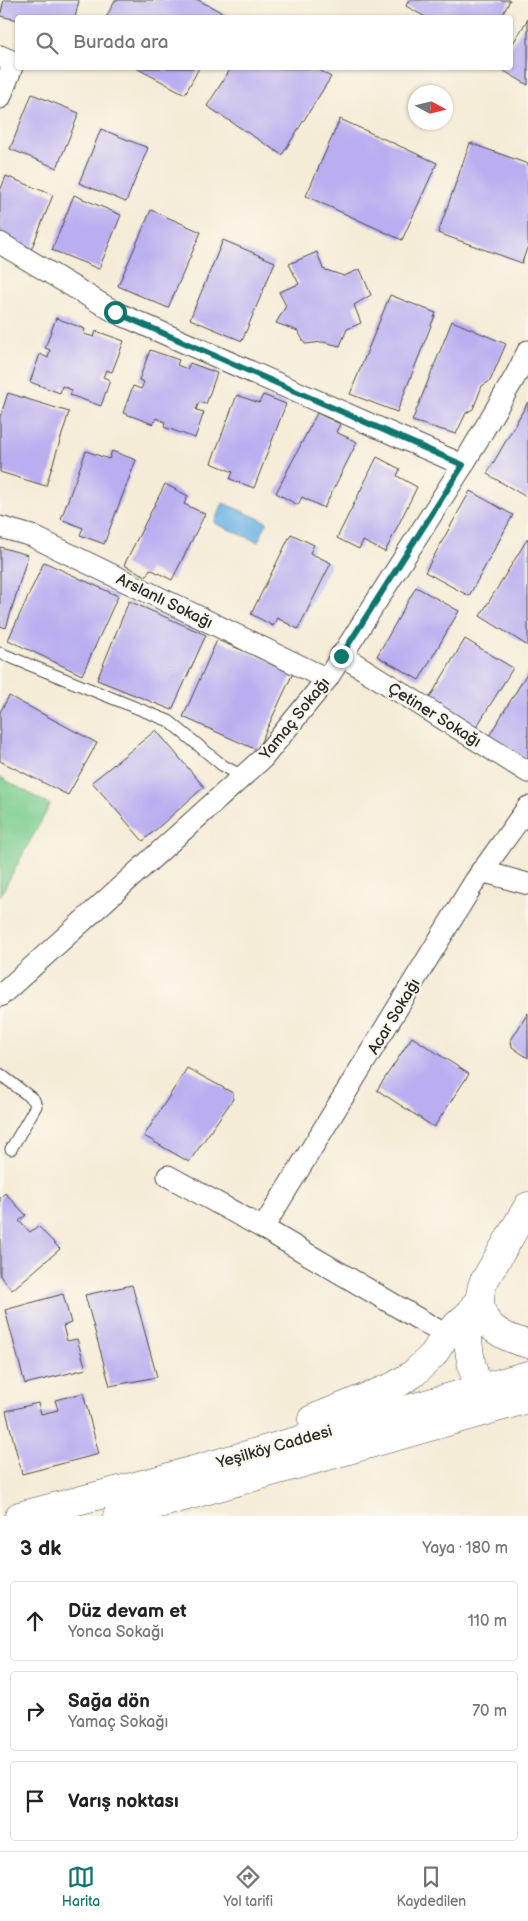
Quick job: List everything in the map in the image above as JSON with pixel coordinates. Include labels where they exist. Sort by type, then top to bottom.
[{"type":"main road","points":[[488,1398],[469,1344],[468,1329],[483,1282],[528,1206]]},
{"type":"main road","points":[[214,1464],[318,1417],[394,1386],[413,1374],[433,1355],[446,1335],[475,1304]]},
{"type":"main road","points":[[475,1304],[485,1319],[498,1332],[512,1340],[528,1344]]},
{"type":"main road","name":"Yeşilköy Caddesi","points":[[117,1516],[488,1398],[528,1375]]},
{"type":"main road","name":"Yeşilköy Caddesi","points":[[19,1516],[214,1464],[488,1398],[528,1399]]},
{"type":"street","points":[[0,56],[14,62],[0,98]]},
{"type":"street","points":[[0,243],[115,312],[463,465]]},
{"type":"street","name":"Yamaç Sokağı","points":[[0,996],[263,758],[327,679],[463,465],[522,378],[528,351]]},
{"type":"street","name":"Arslanlı Sokağı","points":[[0,527],[32,536],[327,679]]},
{"type":"street","name":"Çetiner Sokağı","points":[[341,656],[528,772]]},
{"type":"street","name":"Acar Sokağı","points":[[263,1228],[481,872],[528,807]]},
{"type":"street","points":[[481,872],[528,884]]},
{"type":"street","points":[[168,1176],[263,1228],[446,1335]]},
{"type":"lane","points":[[0,653],[169,721],[222,765],[242,776]]},
{"type":"lane","points":[[0,1074],[36,1102],[36,1106],[11,1149]]},
{"type":"green space","points":[[0,777],[50,805],[0,896]]},
{"type":"water","points":[[223,503],[267,522],[258,542],[214,523]]},
{"type":"building","points":[[4,0],[79,0],[76,15],[15,15],[15,19],[0,16]]},
{"type":"building","points":[[115,0],[198,0],[227,15],[108,15]]},
{"type":"building","points":[[409,0],[510,0],[502,15],[422,15],[406,6]]},
{"type":"building","points":[[528,19],[528,85],[502,70],[513,70],[513,43]]},
{"type":"building","points":[[140,70],[198,70],[185,94]]},
{"type":"building","points":[[230,70],[319,70],[331,77],[282,155],[207,106]]},
{"type":"building","points":[[32,94],[79,113],[57,168],[10,149]]},
{"type":"building","points":[[340,119],[437,163],[402,240],[306,196]]},
{"type":"building","points":[[101,129],[148,148],[126,202],[79,183]]},
{"type":"building","points":[[470,143],[528,164],[528,245],[522,263],[438,233]]},
{"type":"building","points":[[6,176],[53,195],[31,250],[0,237],[0,191]]},
{"type":"building","points":[[74,195],[121,215],[99,269],[52,250]]},
{"type":"building","points":[[151,210],[201,232],[168,308],[118,286]]},
{"type":"building","points":[[223,240],[275,262],[242,341],[190,319]]},
{"type":"building","points":[[317,252],[323,269],[344,276],[360,269],[371,295],[354,305],[361,323],[347,329],[340,346],[323,342],[305,344],[298,331],[276,323],[286,306],[279,292],[299,284],[289,264]]},
{"type":"building","points":[[390,295],[436,313],[397,412],[350,394]]},
{"type":"building","points":[[56,318],[85,329],[84,334],[94,337],[96,331],[124,341],[112,372],[106,370],[103,377],[110,380],[101,406],[70,395],[72,390],[62,386],[60,393],[30,382],[40,354],[48,358],[50,350],[45,348]]},
{"type":"building","points":[[452,321],[506,344],[490,381],[482,386],[473,409],[466,413],[456,434],[412,421]]},
{"type":"building","points":[[150,350],[179,360],[177,365],[187,369],[190,363],[217,373],[206,404],[199,402],[196,410],[204,412],[195,438],[164,427],[165,422],[156,418],[153,424],[123,413],[133,386],[141,389],[144,382],[139,380]]},
{"type":"building","points":[[8,393],[69,412],[46,486],[0,472],[0,417]]},
{"type":"building","points":[[237,395],[259,403],[263,395],[286,404],[254,488],[230,479],[233,472],[211,463]]},
{"type":"building","points":[[528,402],[528,498],[487,474]]},
{"type":"building","points":[[317,413],[340,424],[336,432],[357,442],[324,508],[302,497],[298,505],[276,493]]},
{"type":"building","points":[[86,451],[109,459],[112,451],[136,460],[104,544],[80,535],[83,528],[61,519]]},
{"type":"building","points":[[377,457],[400,469],[397,476],[417,487],[385,552],[363,541],[359,549],[337,538]]},
{"type":"building","points":[[165,484],[188,496],[184,504],[205,514],[172,580],[150,569],[146,576],[124,565]]},
{"type":"building","points":[[470,491],[513,515],[469,596],[425,572]]},
{"type":"building","points":[[291,534],[314,545],[310,553],[331,563],[298,629],[277,618],[273,626],[251,614]]},
{"type":"building","points":[[528,538],[528,646],[480,616]]},
{"type":"building","points":[[0,547],[28,555],[6,628],[0,626]]},
{"type":"building","points":[[44,562],[118,596],[82,675],[8,640]]},
{"type":"building","points":[[416,587],[459,611],[419,680],[377,656]]},
{"type":"building","points":[[129,601],[206,635],[172,710],[97,680]]},
{"type":"building","points":[[465,639],[513,668],[474,731],[427,702]]},
{"type":"building","points":[[217,640],[294,671],[257,750],[183,717]]},
{"type":"building","points":[[528,672],[528,760],[489,736]]},
{"type":"building","points":[[9,696],[97,743],[68,795],[0,761],[0,712]]},
{"type":"building","points":[[156,730],[204,787],[143,841],[92,782]]},
{"type":"building","points":[[528,1013],[528,1058],[512,1047],[511,1040]]},
{"type":"building","points":[[412,1037],[469,1074],[434,1127],[377,1090]]},
{"type":"building","points":[[187,1068],[233,1093],[233,1099],[189,1162],[144,1136]]},
{"type":"building","points":[[5,1193],[26,1215],[19,1221],[30,1232],[38,1226],[60,1249],[12,1290],[0,1276],[0,1198]]},
{"type":"building","points":[[132,1285],[157,1377],[110,1386],[85,1295]]},
{"type":"building","points":[[63,1294],[71,1323],[63,1326],[67,1341],[77,1339],[86,1369],[25,1384],[5,1310]]},
{"type":"building","points":[[83,1393],[99,1454],[22,1474],[6,1411],[38,1403],[41,1414],[58,1410],[55,1400]]},
{"type":"route","points":[[115,312],[463,465],[341,656]]}]
